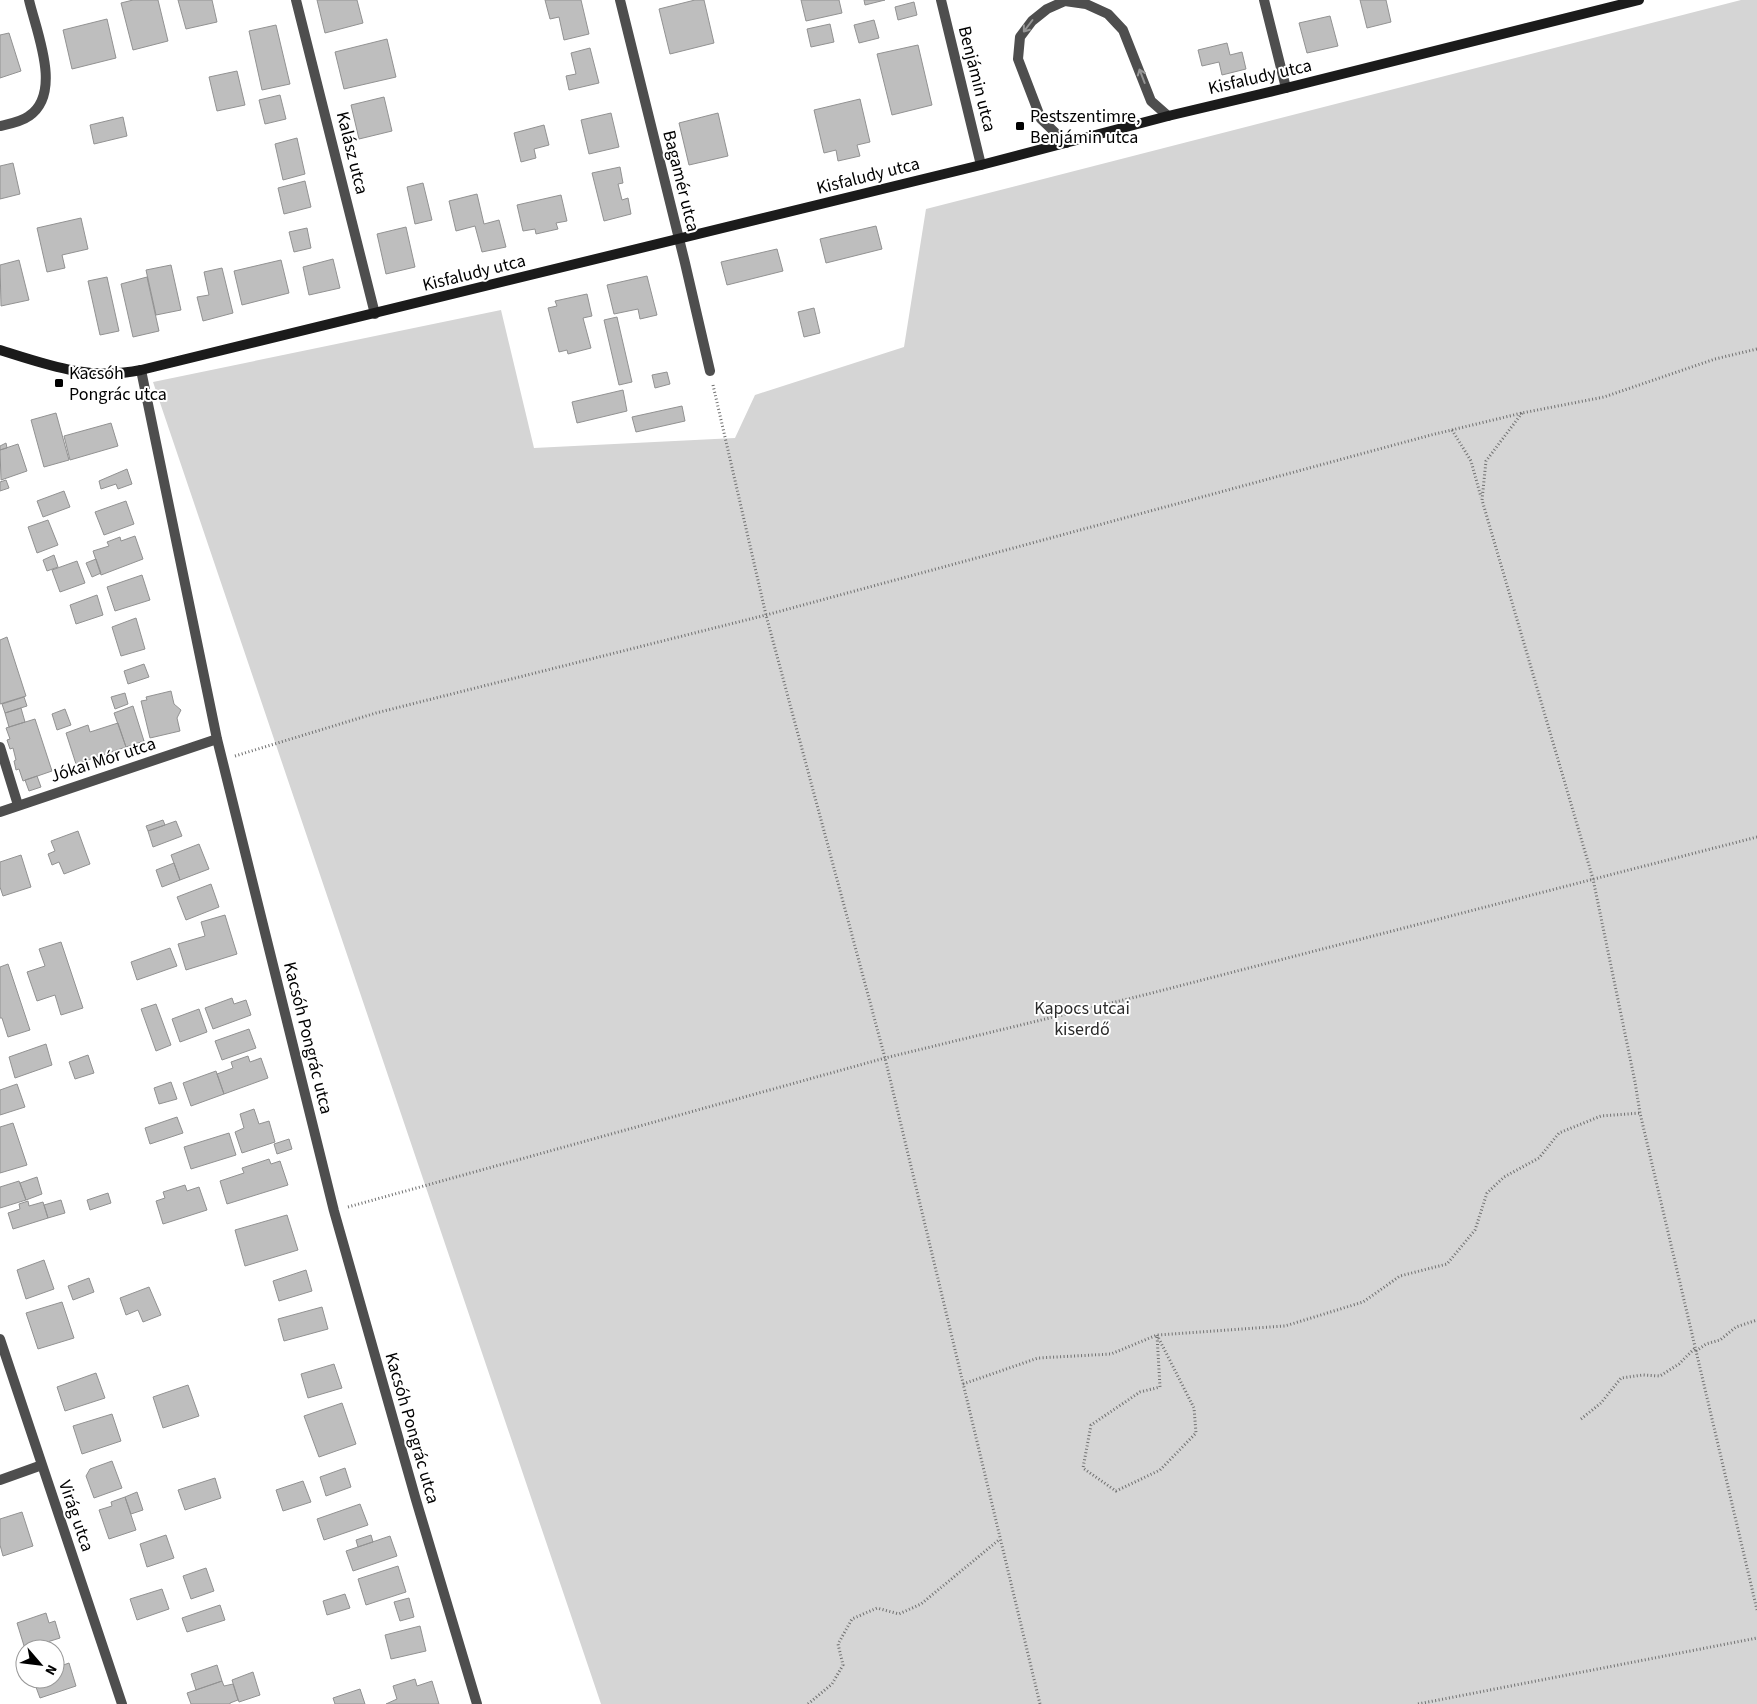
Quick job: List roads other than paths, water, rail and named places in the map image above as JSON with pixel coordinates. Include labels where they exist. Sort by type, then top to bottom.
[{"type":"street","name":"Kalász utca","points":[[296,0],[375,314]]},
{"type":"street","name":"Bagamér utca","points":[[620,0],[710,371]]},
{"type":"street","name":"Benjámin utca","points":[[941,0],[981,165]]},
{"type":"street","points":[[1264,0],[1286,88]]},
{"type":"street","name":"Kisfaludy utca","points":[[0,350],[76,372],[102,374],[141,370],[981,165],[1168,116],[1286,88],[1599,5],[1639,0]]},
{"type":"street","points":[[0,126],[29,116],[41,102],[44,94],[46,70],[32,1]]},
{"type":"street","points":[[1066,143],[1042,118],[1018,59],[1020,37],[1032,21],[1047,9],[1065,2],[1086,4],[1108,14],[1123,30],[1151,101],[1168,116]]},
{"type":"street","name":"Kacsóh Pongrác utca","points":[[141,370],[217,740],[334,1211],[416,1500],[477,1704]]},
{"type":"street","name":"Jókai Mór utca","points":[[0,812],[217,740]]},
{"type":"street","points":[[0,747],[18,805]]},
{"type":"street","name":"Virág utca","points":[[0,1339],[122,1704]]},
{"type":"street","points":[[0,1480],[42,1465]]},
{"type":"place","name":"Pestszentimre, Benjámin utca","points":[[1020,126]]},
{"type":"place","name":"Kacsóh Pongrác utca","points":[[59,383]]},
{"type":"park label","name":"Kapocs utcai kiserdő","points":[[1082,1018]]}]
